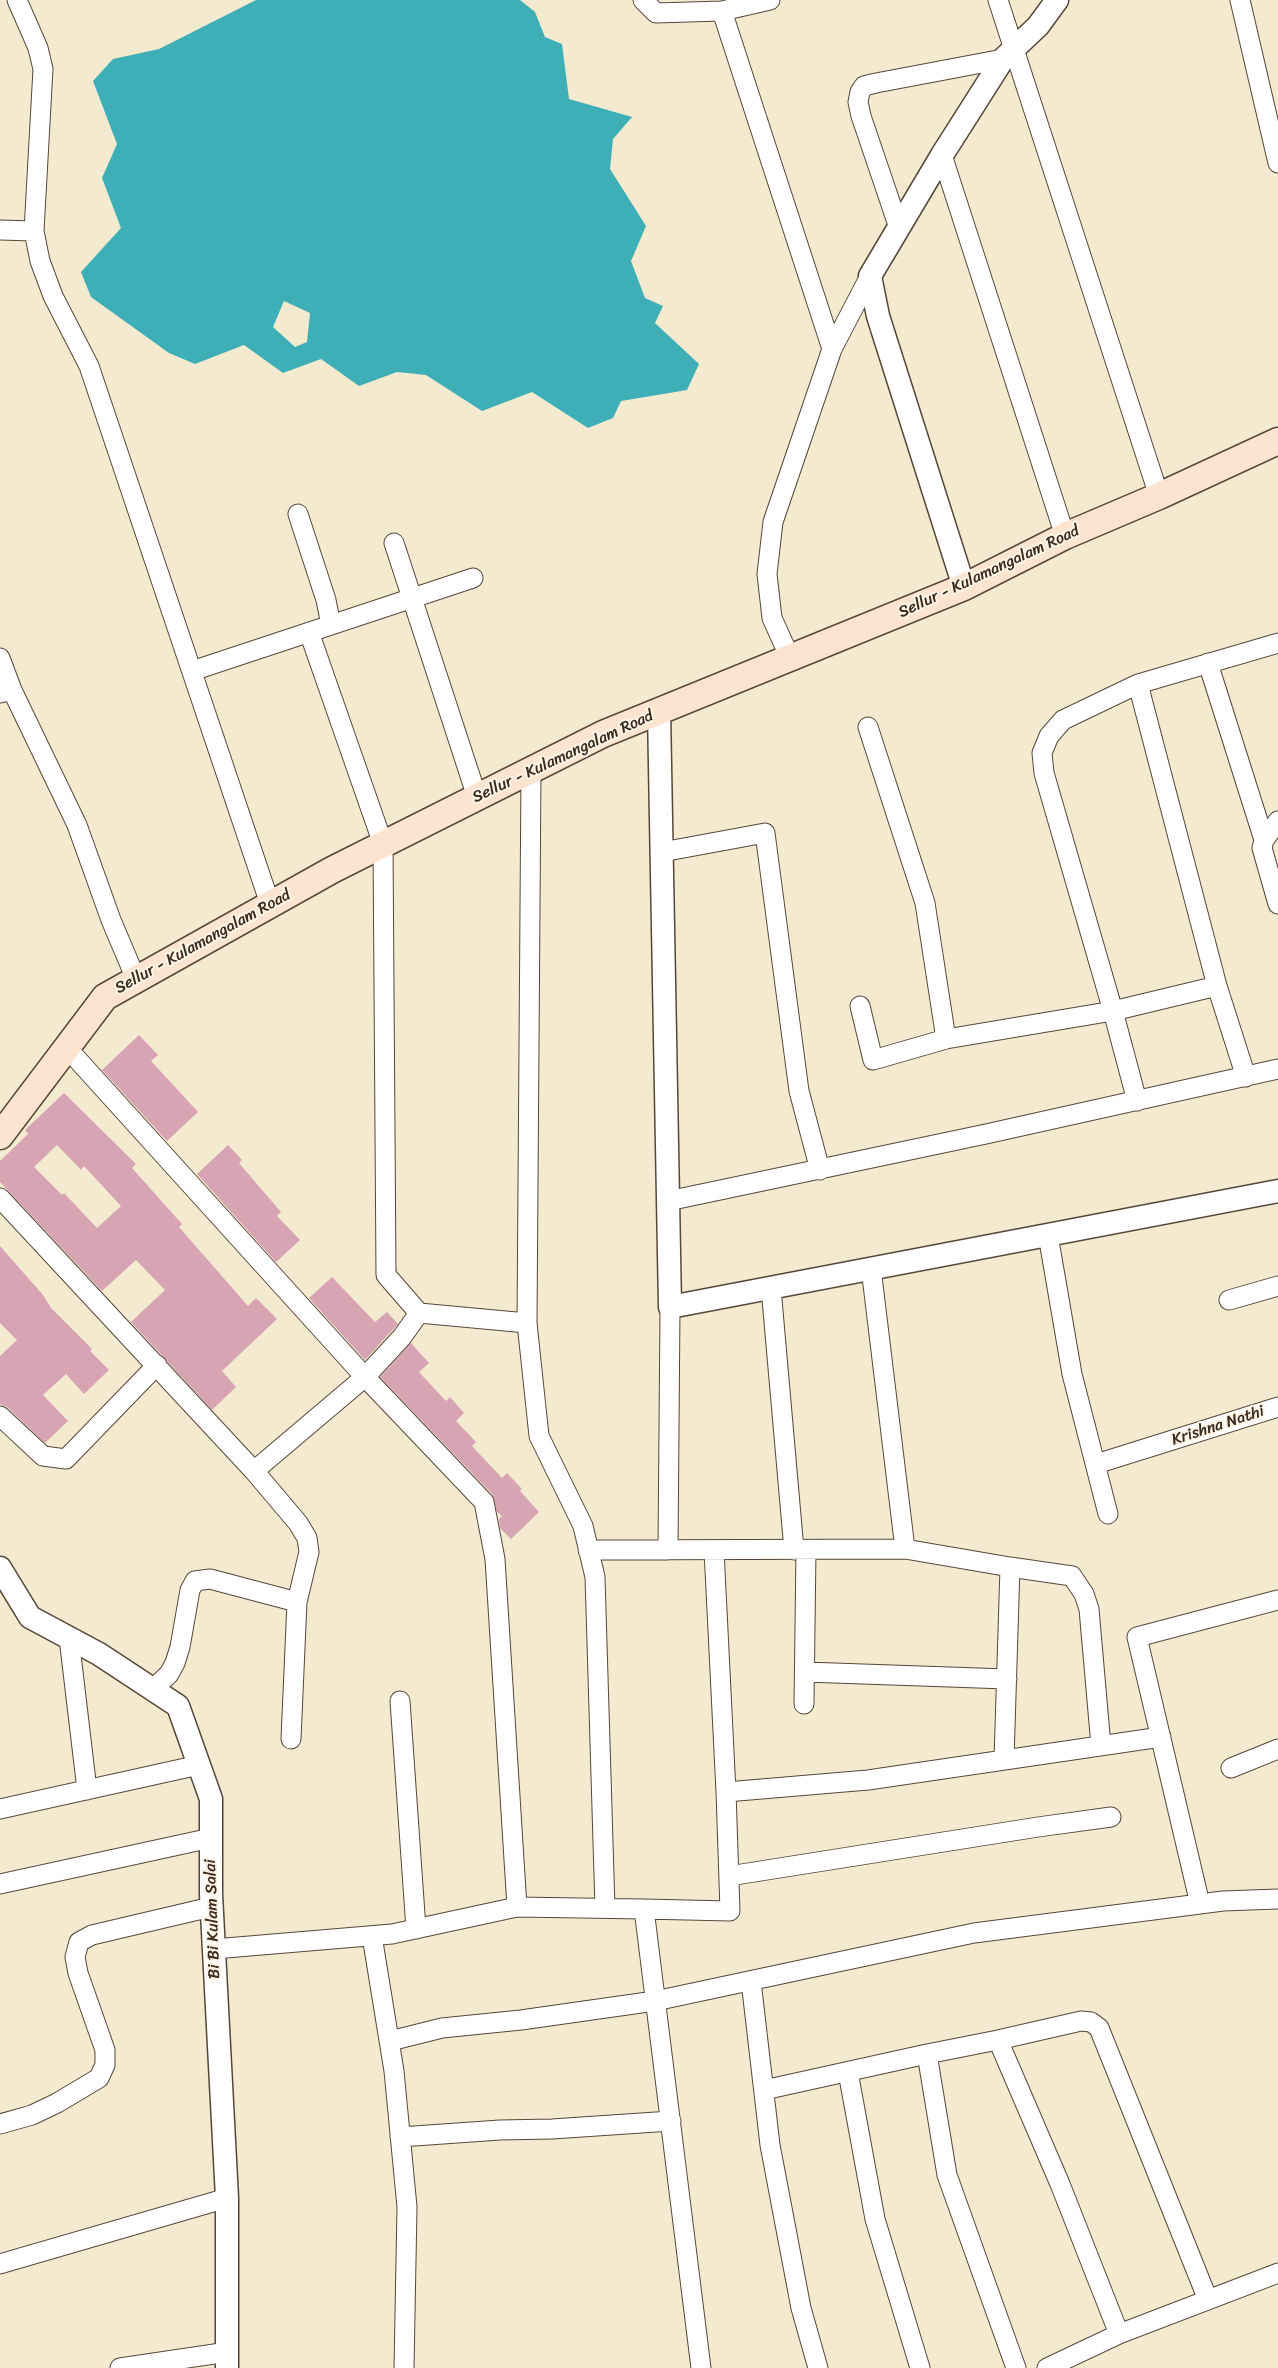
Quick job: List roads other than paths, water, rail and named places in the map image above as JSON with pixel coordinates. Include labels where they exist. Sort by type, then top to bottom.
[{"type":"main road","name":"Sellur - Kulamangalam Road","points":[[0,1136],[105,997],[270,904],[384,844],[603,734],[964,587],[1065,536],[1159,496],[1278,441]]},
{"type":"street","points":[[17,0],[38,48],[43,69],[34,231],[40,262],[54,296],[89,366],[270,904]]},
{"type":"street","points":[[643,0],[656,13],[722,11],[770,0]]},
{"type":"street","points":[[998,0],[1008,54],[1159,496]]},
{"type":"street","points":[[790,658],[772,618],[767,574],[773,522],[832,349],[870,276],[942,156],[1008,54],[1038,26],[1057,0]]},
{"type":"street","points":[[1240,0],[1278,163]]},
{"type":"street","points":[[722,11],[832,349]]},
{"type":"street","points":[[899,228],[861,116],[858,102],[860,92],[864,86],[1008,54]]},
{"type":"street","points":[[942,156],[1065,536]]},
{"type":"street","points":[[0,230],[34,231]]},
{"type":"street","points":[[870,276],[878,316],[964,587]]},
{"type":"street","points":[[298,514],[326,600],[331,625]]},
{"type":"street","points":[[394,543],[477,797]]},
{"type":"street","points":[[192,671],[473,578]]},
{"type":"street","points":[[309,632],[384,844],[386,1275],[419,1312],[527,1323]]},
{"type":"street","points":[[1137,1101],[1044,773],[1042,753],[1049,736],[1063,720],[1138,684],[1278,643]]},
{"type":"street","points":[[0,658],[6,692],[77,825],[111,920],[136,979]]},
{"type":"street","points":[[1208,664],[1264,840]]},
{"type":"street","points":[[1138,684],[1217,986],[1246,1077]]},
{"type":"street","points":[[659,711],[670,1307],[668,1550]]},
{"type":"street","points":[[868,727],[925,903],[946,1039]]},
{"type":"street","points":[[531,770],[527,1323],[539,1436],[583,1526],[595,1577],[605,1908]]},
{"type":"street","points":[[1278,820],[1264,840],[1262,848],[1278,904]]},
{"type":"street","points":[[662,852],[765,833],[799,1091],[820,1170]]},
{"type":"street","points":[[860,1006],[873,1060],[946,1039],[1113,1011],[1217,986]]},
{"type":"street","points":[[67,1048],[365,1377],[484,1502],[495,1559],[517,1907]]},
{"type":"street","points":[[668,1201],[820,1170],[1278,1069]]},
{"type":"street","points":[[670,1307],[1278,1191]]},
{"type":"street","points":[[0,1198],[254,1471],[298,1523],[307,1538],[309,1552],[297,1602],[291,1739]]},
{"type":"street","points":[[1048,1234],[1072,1374],[1108,1514]]},
{"type":"street","points":[[871,1268],[904,1549]]},
{"type":"street","points":[[1228,1300],[1278,1286]]},
{"type":"street","points":[[771,1288],[800,1550],[805,1672],[804,1704]]},
{"type":"street","points":[[254,1471],[365,1377],[402,1337],[419,1312]]},
{"type":"street","points":[[0,1416],[43,1456],[66,1459],[157,1365]]},
{"type":"street","name":"Krishna Nathi","points":[[1096,1464],[1278,1407]]},
{"type":"street","points":[[588,1550],[904,1549],[1072,1576],[1084,1594],[1089,1609],[1101,1746]]},
{"type":"street","points":[[214,1949],[372,1936],[517,1907],[730,1912],[714,1550]]},
{"type":"street","points":[[1004,1760],[1010,1567]]},
{"type":"street","name":"Bi Bi Kulam Salai","points":[[0,1568],[30,1617],[99,1654],[178,1706],[211,1799],[211,1907],[227,2198],[227,2360]]},
{"type":"street","points":[[153,1689],[169,1674],[175,1663],[180,1647],[190,1590],[195,1581],[210,1579],[297,1602]]},
{"type":"street","points":[[1200,1904],[1138,1637],[1278,1600]]},
{"type":"street","points":[[69,1638],[87,1790]]},
{"type":"street","points":[[805,1672],[1007,1679]]},
{"type":"street","points":[[400,1701],[416,1928]]},
{"type":"street","points":[[726,1792],[868,1780],[1161,1737]]},
{"type":"street","points":[[1230,1768],[1278,1749]]},
{"type":"street","points":[[0,1809],[199,1765]]},
{"type":"street","points":[[729,1876],[1111,1817]]},
{"type":"street","points":[[0,1884],[211,1838]]},
{"type":"street","points":[[390,2041],[442,2028],[521,2020],[656,2001],[974,1933],[1223,1901],[1277,1903]]},
{"type":"street","points":[[0,2124],[32,2115],[57,2103],[99,2078],[105,2066],[105,2050],[78,1973],[75,1957],[79,1942],[92,1935],[211,1907]]},
{"type":"street","points":[[644,1909],[701,2368]]},
{"type":"street","points":[[372,1936],[390,2041],[407,2207],[404,2368]]},
{"type":"street","points":[[751,1981],[770,2145],[801,2308],[818,2368]]},
{"type":"street","points":[[764,2090],[1081,2021],[1091,2022],[1099,2028],[1208,2300]]},
{"type":"street","points":[[998,2040],[1060,2184],[1119,2334]]},
{"type":"street","points":[[927,2054],[947,2175],[1016,2368]]},
{"type":"street","points":[[848,2072],[875,2219],[920,2368]]},
{"type":"street","points":[[400,2137],[671,2121]]},
{"type":"street","points":[[0,2264],[227,2198]]},
{"type":"street","points":[[1047,2368],[1119,2334],[1278,2273]]},
{"type":"street","points":[[120,2368],[227,2360]]},
{"type":"water","points":[[256,0],[520,0],[535,12],[545,37],[562,44],[569,99],[632,117],[613,139],[610,169],[646,226],[631,261],[645,298],[663,306],[655,323],[699,364],[687,390],[621,401],[613,418],[588,428],[532,392],[482,411],[426,375],[397,372],[359,386],[321,359],[283,373],[244,345],[195,364],[169,353],[91,297],[81,272],[121,228],[102,178],[117,144],[93,81],[113,59],[159,49]],"holes":[[[284,301],[310,313],[307,342],[295,347],[273,327]]]}]
